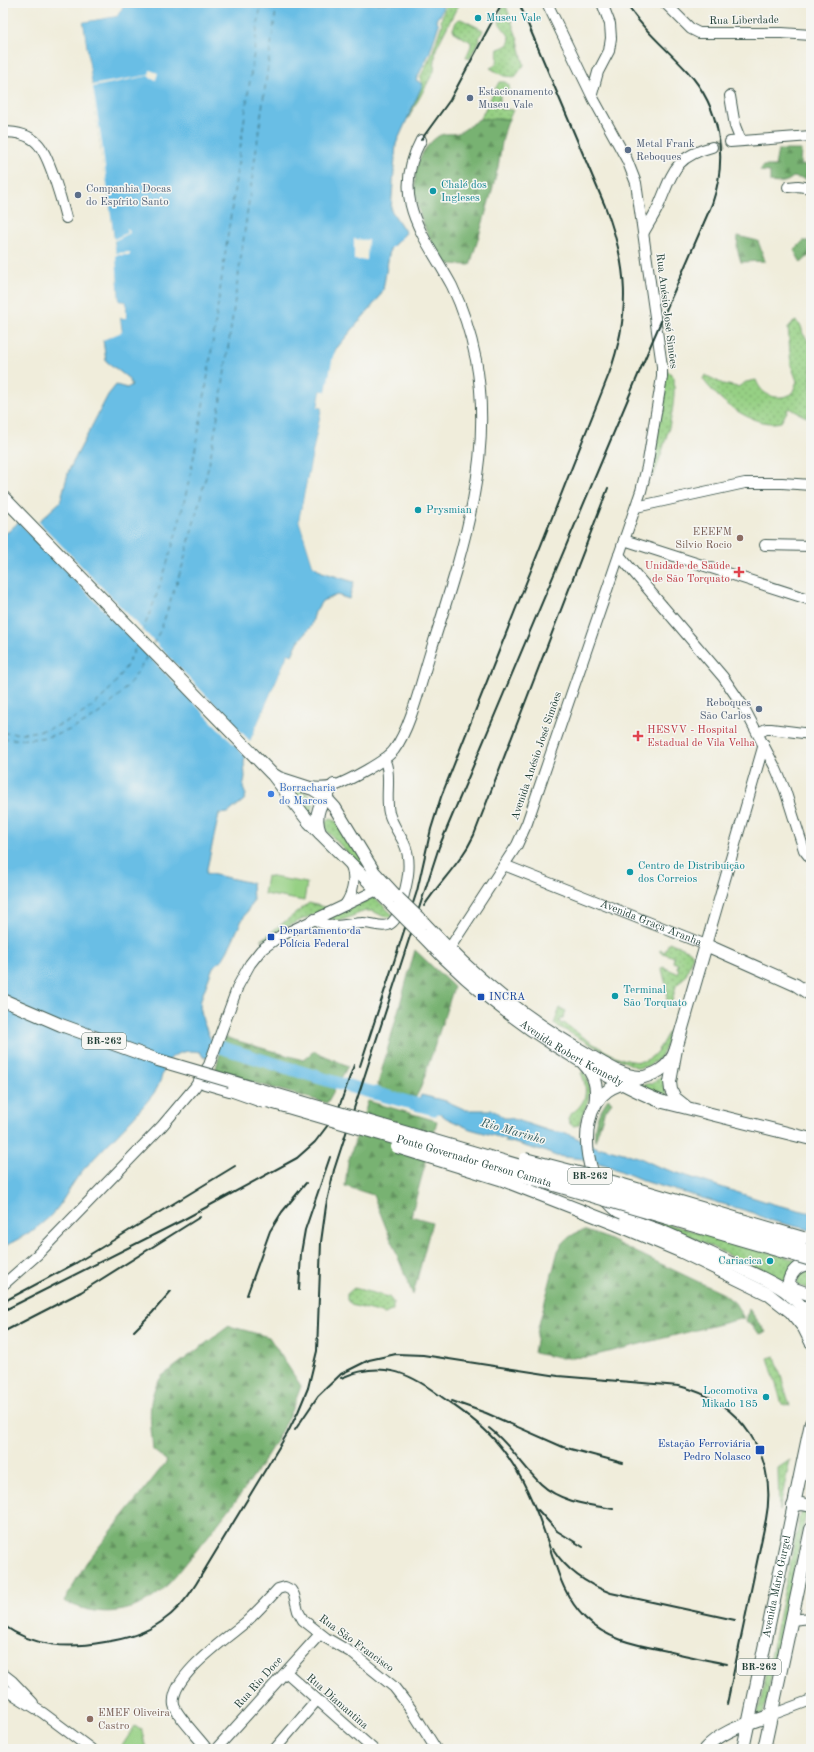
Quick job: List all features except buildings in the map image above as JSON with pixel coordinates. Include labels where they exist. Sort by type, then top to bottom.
[{"type":"main road","points":[[3,498],[255,756],[271,773],[309,822],[350,863]]},
{"type":"main road","name":"Avenida Robert Kennedy","points":[[271,773],[279,778],[306,786],[325,797],[335,808],[396,903]]},
{"type":"main road","points":[[320,833],[317,824],[317,814],[320,805],[334,786]]},
{"type":"main road","name":"Avenida Robert Kennedy","points":[[350,863],[377,890],[396,903],[423,929],[449,950],[499,996],[552,1033],[621,1072],[633,1076],[649,1076]]},
{"type":"main road","name":"Avenida Robert Kennedy","points":[[423,929],[446,960],[494,1003],[534,1033],[621,1083],[653,1098],[811,1139]]},
{"type":"main road","points":[[595,1106],[604,1094],[621,1083],[649,1076],[664,1068],[672,1059],[706,945]]},
{"type":"main road","name":"Avenida Graça Aranha","points":[[706,945],[796,985],[811,995]]},
{"type":"main road","name":"BR-262","points":[[3,1000],[108,1043],[207,1074]]},
{"type":"main road","name":"BR-262","points":[[3,1009],[98,1048],[207,1074]]},
{"type":"main road","points":[[676,1049],[670,1086],[675,1098],[686,1107]]},
{"type":"main road","points":[[581,1061],[589,1070],[594,1081],[596,1093],[595,1106],[590,1120],[588,1138],[589,1156],[594,1175],[608,1201],[626,1217],[767,1280],[790,1294],[804,1310],[811,1322]]},
{"type":"main road","name":"Ponte Governador Gerson Camata","points":[[207,1074],[233,1091],[811,1260]]},
{"type":"main road","name":"Ponte Governador Gerson Camata","points":[[207,1074],[811,1251]]},
{"type":"main road","name":"BR-262","points":[[233,1091],[434,1160],[500,1180],[618,1225],[682,1252],[768,1294],[791,1312],[804,1328],[811,1342]]},
{"type":"main road","name":"BR-262","points":[[374,1123],[565,1169],[807,1240]]},
{"type":"main road","points":[[790,1294],[790,1278],[794,1270],[811,1264]]},
{"type":"main road","points":[[790,1294],[792,1288],[811,1295]]},
{"type":"main road","name":"Avenida Mário Gurgel","points":[[743,1749],[811,1423]]},
{"type":"main road","points":[[793,1506],[802,1504],[811,1506]]},
{"type":"main road","name":"Avenida Mário Gurgel","points":[[764,1749],[811,1529]]},
{"type":"main road","points":[[705,1749],[714,1740],[727,1732],[771,1715]]},
{"type":"street","name":"Rua Anésio José Simões","points":[[547,3],[631,168],[640,201],[662,371],[647,467],[636,507],[619,555]]},
{"type":"street","points":[[592,94],[598,72],[609,51],[611,38],[610,24],[602,3]]},
{"type":"street","name":"Rua Liberdade","points":[[665,3],[691,29],[699,33],[782,32],[811,35]]},
{"type":"street","points":[[730,96],[735,126],[741,141]]},
{"type":"street","points":[[3,132],[26,136],[37,143],[42,149],[53,175],[66,218]]},
{"type":"street","points":[[730,142],[811,136]]},
{"type":"street","points":[[306,786],[321,788],[334,786],[384,759],[397,746],[410,717],[461,556],[475,488],[481,431],[478,374],[470,335],[453,288],[419,228],[410,201],[410,172],[414,154],[421,140]]},
{"type":"street","points":[[644,232],[658,207],[671,174],[678,164],[693,153],[712,147]]},
{"type":"street","points":[[788,187],[798,186],[811,188]]},
{"type":"street","points":[[640,201],[658,207]]},
{"type":"street","points":[[636,507],[736,484],[782,483],[811,485]]},
{"type":"street","points":[[624,540],[811,600]]},
{"type":"street","points":[[764,545],[811,546]]},
{"type":"street","points":[[619,555],[722,677],[743,706],[764,744],[785,790],[811,859]]},
{"type":"street","name":"Avenida Anésio José Simões","points":[[449,950],[504,865],[527,823],[619,555]]},
{"type":"street","points":[[758,733],[771,729],[811,734]]},
{"type":"street","points":[[706,945],[764,744]]},
{"type":"street","points":[[315,919],[330,926],[361,923],[383,926],[393,922],[397,916],[406,884],[409,861],[405,844],[390,816],[387,800],[387,767],[384,759]]},
{"type":"street","points":[[345,905],[350,896],[353,885],[353,874],[350,863]]},
{"type":"street","name":"Avenida Graça Aranha","points":[[504,865],[706,945]]},
{"type":"street","points":[[3,1285],[42,1249],[162,1126],[207,1074],[222,1027],[238,986],[255,957],[273,940],[377,890]]},
{"type":"street","points":[[796,985],[811,987]]},
{"type":"street","name":"Rua São Francisco","points":[[207,1749],[176,1710],[174,1705],[175,1696],[183,1680],[194,1665],[204,1655],[240,1627],[281,1587],[288,1588],[292,1592],[300,1616],[320,1634],[352,1653],[394,1687],[411,1709],[436,1749]]},
{"type":"street","points":[[792,1620],[811,1618]]},
{"type":"street","name":"Rua Rio Doce","points":[[218,1748],[320,1634]]},
{"type":"street","name":"Rua Diamantina","points":[[286,1672],[373,1749]]},
{"type":"street","points":[[3,1674],[12,1681],[43,1713]]},
{"type":"street","points":[[3,1688],[43,1713],[91,1749]]},
{"type":"street","points":[[274,1749],[317,1700]]},
{"type":"street","points":[[771,1715],[811,1700]]},
{"type":"green space","points":[[446,3],[459,3],[436,49],[434,71],[408,119],[423,84],[420,78],[432,54],[442,24],[441,21]]},
{"type":"green space","points":[[505,3],[518,40],[524,65],[515,77],[504,76],[490,68],[497,62],[498,49],[507,45],[510,39],[499,21],[500,14]]},
{"type":"green space","points":[[461,19],[483,30],[470,59],[466,57],[471,46],[471,42],[455,33],[453,29],[457,20]]},
{"type":"green space","points":[[499,82],[505,82],[509,85],[509,92],[500,92],[500,109],[513,110],[509,119],[480,119]]},
{"type":"green space","points":[[479,119],[509,119],[503,137],[492,192],[470,265],[447,264],[434,247],[427,234],[418,205],[415,190],[415,175],[419,161],[426,148],[439,135],[458,133]]},
{"type":"green space","points":[[778,150],[801,150],[800,165],[811,166],[811,180],[793,177],[784,182],[770,182],[770,172],[760,171],[763,166],[775,166]]},
{"type":"green space","points":[[738,236],[758,241],[765,261],[741,262],[737,248]]},
{"type":"green space","points":[[803,241],[811,241],[811,254],[801,263],[794,250]]},
{"type":"green space","points":[[796,321],[801,326],[803,334],[811,344],[811,418],[789,408],[781,422],[770,423],[759,421],[748,417],[727,404],[717,396],[703,379],[705,375],[723,384],[738,387],[746,382],[756,380],[762,390],[770,396],[780,397],[792,394],[797,381],[791,365],[788,328]]},
{"type":"green space","points":[[667,370],[674,377],[673,403],[669,428],[653,477],[652,472]]},
{"type":"green space","points":[[284,785],[304,792],[315,799],[310,814]]},
{"type":"green space","points":[[331,818],[337,822],[395,903],[327,831],[325,823]]},
{"type":"green space","points":[[267,876],[307,883],[304,901],[264,894]]},
{"type":"green space","points":[[374,897],[394,916],[386,917],[371,911],[367,911],[338,921],[329,918]]},
{"type":"green space","points":[[309,903],[328,908],[288,926],[267,939],[261,940]]},
{"type":"green space","points":[[669,942],[690,951],[693,955],[686,975],[676,986],[671,1005],[667,1005],[666,985],[662,969],[663,967],[677,973],[679,969],[677,968],[678,964],[673,962],[674,957],[660,952],[660,950],[665,952]]},
{"type":"green space","points":[[415,950],[454,987],[421,1087],[414,1101],[376,1091]]},
{"type":"green space","points":[[560,1008],[566,1011],[563,1018],[559,1020],[561,1024],[564,1023],[593,1044],[606,1051],[630,1061],[641,1061],[653,1056],[671,1030],[664,1051],[659,1059],[648,1066],[638,1068],[606,1053],[554,1024]]},
{"type":"green space","points":[[224,1037],[303,1060],[314,1051],[348,1066],[327,1103],[215,1072]]},
{"type":"green space","points":[[583,1071],[589,1085],[587,1105],[579,1125],[573,1126],[569,1123],[568,1118],[581,1105],[585,1097],[585,1087],[581,1073]]},
{"type":"green space","points":[[669,1072],[665,1090],[669,1099],[636,1086],[652,1083]]},
{"type":"green space","points":[[608,1099],[612,1102],[604,1113],[595,1141],[597,1118]]},
{"type":"green space","points":[[368,1101],[437,1121],[411,1216],[432,1222],[413,1295],[373,1195],[345,1186],[348,1162]]},
{"type":"green space","points":[[640,1216],[801,1261],[784,1283],[696,1239]]},
{"type":"green space","points":[[586,1231],[604,1237],[724,1294],[735,1303],[744,1318],[588,1357],[559,1358],[534,1353],[538,1328],[558,1251],[567,1239],[573,1234]]},
{"type":"green space","points":[[811,1271],[811,1290],[797,1285],[801,1275],[805,1272]]},
{"type":"green space","points":[[354,1288],[389,1297],[393,1302],[393,1310],[385,1314],[351,1305],[347,1300],[347,1294]]},
{"type":"green space","points":[[749,1309],[766,1332],[761,1335],[746,1321]]},
{"type":"green space","points":[[229,1326],[269,1337],[301,1386],[292,1409],[269,1452],[256,1473],[226,1513],[177,1574],[164,1589],[148,1601],[120,1611],[101,1612],[82,1608],[64,1601],[86,1563],[167,1461],[153,1450],[150,1411],[153,1393],[157,1384],[162,1376]]},
{"type":"green space","points":[[775,1356],[790,1406],[782,1404],[768,1358]]},
{"type":"green space","points":[[790,1460],[779,1511],[778,1468]]},
{"type":"green space","points":[[802,1511],[806,1514],[763,1715],[757,1717],[801,1513]]},
{"type":"green space","points":[[135,1726],[142,1731],[146,1749],[120,1749]]},
{"type":"water","points":[[125,3],[444,3],[440,16],[439,15],[436,20],[439,24],[430,52],[416,80],[423,84],[396,144],[391,210],[406,233],[390,249],[383,290],[378,299],[336,349],[326,392],[321,391],[318,407],[322,408],[299,520],[313,565],[322,572],[354,582],[349,599],[337,595],[322,601],[315,612],[311,626],[298,642],[292,655],[288,654],[246,751],[243,788],[246,795],[244,800],[228,813],[219,814],[206,873],[252,883],[253,901],[227,952],[222,960],[213,967],[201,999],[200,1006],[203,1021],[210,1038],[214,1042],[209,1058],[203,1057],[200,1052],[192,1051],[181,1052],[171,1058],[166,1065],[154,1093],[129,1122],[80,1173],[53,1213],[33,1230],[3,1247],[3,534],[8,532],[22,519],[36,524],[60,502],[69,470],[108,395],[116,385],[127,388],[132,385],[128,378],[106,361],[103,340],[122,331],[120,318],[126,318],[126,302],[119,301],[114,241],[83,22],[117,16]]},
{"type":"water","points":[[421,1095],[446,1101],[466,1110],[491,1110],[504,1118],[510,1118],[550,1131],[566,1133],[600,1149],[601,1147],[638,1157],[659,1167],[773,1204],[811,1213],[811,1230],[768,1220],[754,1213],[647,1182],[606,1165],[583,1159],[556,1156],[541,1150],[511,1142],[505,1142],[506,1139],[470,1129],[446,1118],[437,1111],[417,1106]]},
{"type":"pier","points":[[123,3],[125,3],[117,16],[83,22],[92,85],[149,75],[150,70],[158,73],[156,80],[148,76],[93,87],[114,239],[127,233],[126,229],[128,228],[130,233],[114,241],[116,253],[130,252],[130,255],[116,255],[119,301],[126,302],[126,318],[120,318],[122,332],[103,340],[102,338],[120,330],[118,318],[119,316],[124,316],[124,303],[117,301],[112,241],[100,144],[81,21],[116,14]]},
{"type":"pier","points":[[354,239],[368,240],[367,260],[354,260]]},
{"type":"pier","points":[[337,348],[339,349],[335,357],[328,392],[323,393],[320,406],[324,406],[324,408],[301,520],[315,564],[318,568],[313,565],[299,520],[322,408],[318,407],[321,391],[326,391],[333,356]]},
{"type":"pier","points":[[22,517],[35,521],[37,520],[250,741],[288,654],[292,655],[291,657],[289,656],[265,710],[247,758],[17,520]]},
{"type":"waterway","name":"Rio Marinho","points":[[213,1045],[337,1083],[434,1109]]},
{"type":"ferry route","points":[[142,632],[158,591],[171,550],[192,467],[200,425],[261,3]]},
{"type":"ferry route","points":[[153,644],[161,629],[183,564],[209,465],[221,398],[277,3]]},
{"type":"ferry route","points":[[3,733],[26,733],[48,729],[67,722],[85,711],[101,698],[115,683],[137,644]]},
{"type":"ferry route","points":[[3,738],[26,739],[49,736],[70,730],[89,720],[107,707],[123,692],[148,654]]},
{"type":"tunnel","points":[[712,147],[730,142]]},
{"type":"railway","points":[[421,140],[450,100],[502,3]]},
{"type":"railway","points":[[360,1066],[417,891],[431,829],[441,797],[609,374],[621,330],[624,290],[622,269],[613,228],[519,3]]},
{"type":"railway","points":[[3,1625],[27,1638],[39,1642],[78,1645],[127,1638],[148,1630],[172,1614],[189,1595],[287,1434],[308,1388],[317,1351],[321,1242],[326,1206],[334,1170],[439,847],[649,349],[712,204],[717,187],[720,169],[720,151],[714,117],[708,101],[687,71],[647,30],[626,3]]},
{"type":"railway","points":[[424,906],[457,863],[474,835],[608,488]]},
{"type":"railway","points":[[3,1311],[181,1221],[297,1158],[315,1142],[337,1113],[354,1065]]},
{"type":"railway","points":[[299,1290],[301,1253],[305,1230],[330,1157]]},
{"type":"railway","points":[[3,1302],[76,1263],[235,1166]]},
{"type":"railway","points":[[247,1295],[270,1231],[282,1212],[306,1183]]},
{"type":"railway","points":[[3,1332],[81,1292],[200,1217]]},
{"type":"railway","points":[[134,1331],[171,1291]]},
{"type":"railway","points":[[295,1430],[318,1396],[341,1374],[369,1360],[396,1354],[423,1355],[558,1376],[679,1386],[701,1393],[720,1404],[737,1418],[750,1434],[760,1453],[766,1474],[768,1496],[766,1519],[727,1704]]},
{"type":"railway","points":[[341,1378],[368,1370],[393,1371],[416,1380],[482,1427],[506,1454],[522,1479],[540,1520],[560,1578],[570,1599],[585,1618],[603,1632],[634,1644],[727,1664]]},
{"type":"railway","points":[[452,1401],[486,1413],[563,1447],[623,1463]]},
{"type":"railway","points":[[489,1428],[497,1434],[534,1477],[549,1490],[575,1502],[613,1509]]},
{"type":"railway","points":[[538,1510],[557,1531],[583,1547]]},
{"type":"railway","points":[[553,1549],[564,1564],[578,1576],[585,1581],[611,1593],[735,1620]]},
{"type":"place","name":"Museu Vale","points":[[478,18]]},
{"type":"place","name":"Estacionamento Museu Vale","points":[[470,98]]},
{"type":"place","name":"Metal Frank Reboques","points":[[628,150]]},
{"type":"place","name":"Chalé dos Ingleses","points":[[433,191]]},
{"type":"place","name":"Companhia Docas do Espírito Santo","points":[[78,195]]},
{"type":"place","name":"Prysmian","points":[[418,510]]},
{"type":"place","name":"EEEFM Silvio Rocio","points":[[740,538]]},
{"type":"place","name":"Unidade de Saúde de São Torquato","points":[[739,572]]},
{"type":"place","name":"Reboques São Carlos","points":[[759,709]]},
{"type":"place","name":"HESVV - Hospital Estadual de Vila Velha","points":[[638,736]]},
{"type":"place","name":"Borracharia do Marcos","points":[[271,794]]},
{"type":"place","name":"Centro de Distribuição dos Correios","points":[[630,872]]},
{"type":"place","name":"Departamento da Polícia Federal","points":[[271,937]]},
{"type":"place","name":"Terminal São Torquato","points":[[615,996]]},
{"type":"place","name":"INCRA","points":[[481,997]]},
{"type":"place","name":"Cariacica","points":[[770,1261]]},
{"type":"place","name":"Locomotiva Mikado 185","points":[[766,1397]]},
{"type":"place","name":"Estação Ferroviária Pedro Nolasco","points":[[760,1450]]},
{"type":"place","name":"EMEF Oliveira Castro","points":[[90,1719]]}]
